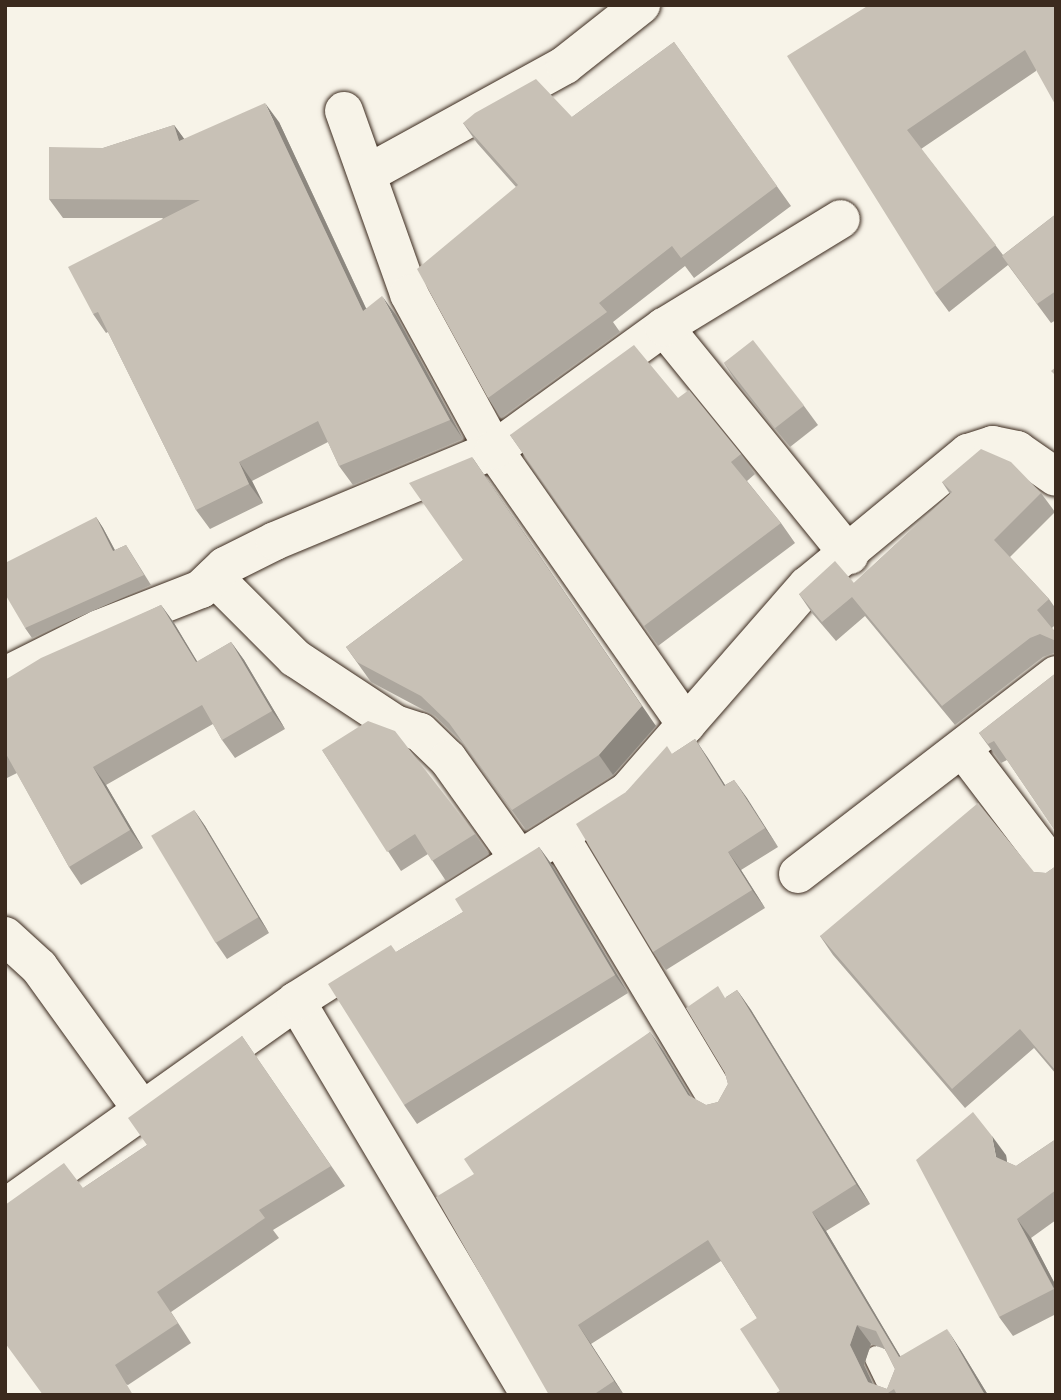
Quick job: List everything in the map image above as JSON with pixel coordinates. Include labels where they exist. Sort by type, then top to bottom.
[{"type":"street","points":[[366,174],[565,65],[641,5]]},
{"type":"street","points":[[344,111],[409,294],[494,450],[686,724]]},
{"type":"street","points":[[5,676],[99,629],[201,589],[215,577],[286,536],[494,450],[664,327],[841,219]]},
{"type":"street","points":[[664,327],[849,555]]},
{"type":"street","points":[[5,1208],[296,1001],[627,792],[807,586],[849,555],[968,453],[993,445],[1017,450],[1056,477]]},
{"type":"street","points":[[215,577],[295,659],[395,724],[420,732],[448,759],[520,860]]},
{"type":"street","points":[[798,874],[1056,675]]},
{"type":"street","points":[[962,749],[1056,871]]},
{"type":"street","points":[[559,835],[720,1103]]},
{"type":"street","points":[[5,936],[39,967],[143,1111]]},
{"type":"street","points":[[296,1001],[530,1395]]},
{"type":"lane","points":[[877,1358],[895,1395]]},
{"type":"building","points":[[869,5],[1056,5],[1056,106],[1025,50],[907,130],[996,245],[935,293],[787,56]]},
{"type":"building","points":[[674,42],[777,186],[681,258],[672,246],[599,303],[607,312],[488,398],[417,269],[518,185],[463,123],[475,113],[536,79],[572,117]]},
{"type":"building","points":[[265,103],[363,311],[382,296],[450,420],[339,466],[318,421],[239,462],[249,484],[196,510],[98,312],[93,314],[68,267],[200,200],[49,199],[49,147],[103,148],[174,125],[179,141]]},
{"type":"building","points":[[1056,214],[1056,291],[1037,304],[1002,256]]},
{"type":"building","points":[[753,340],[804,405],[775,428],[724,363]]},
{"type":"building","points":[[634,345],[678,398],[689,390],[741,454],[731,462],[781,523],[644,626],[510,435]]},
{"type":"building","points":[[981,449],[1011,462],[1041,493],[994,540],[1049,599],[1037,610],[1056,633],[1056,641],[1040,634],[1030,638],[942,706],[852,597],[822,622],[799,594],[835,561],[854,583],[952,492],[942,482]]},
{"type":"building","points":[[472,457],[642,706],[599,755],[512,810],[449,723],[421,696],[357,662],[346,647],[463,560],[409,483]]},
{"type":"building","points":[[96,517],[113,551],[126,545],[144,575],[25,628],[5,594],[5,563]]},
{"type":"building","points":[[161,605],[196,662],[231,642],[272,711],[222,740],[202,705],[93,767],[130,830],[69,867],[5,755],[5,680],[41,658]]},
{"type":"building","points":[[1056,673],[1056,832],[994,741],[988,744],[979,733]]},
{"type":"building","points":[[368,721],[395,731],[475,834],[432,861],[415,834],[387,852],[322,750]]},
{"type":"building","points":[[695,739],[724,786],[734,780],[765,828],[728,852],[752,890],[653,952],[576,824],[626,792],[667,746],[672,754]]},
{"type":"building","points":[[978,803],[1034,872],[1046,873],[1056,866],[1056,1071],[1020,1029],[952,1089],[820,936]]},
{"type":"building","points":[[194,810],[258,917],[216,943],[151,836]]},
{"type":"building","points":[[539,847],[615,975],[404,1105],[328,984],[391,945],[396,952],[463,912],[455,899]]},
{"type":"building","points":[[718,986],[725,998],[737,990],[856,1184],[812,1212],[899,1357],[947,1329],[985,1395],[897,1395],[894,1389],[885,1395],[773,1395],[780,1391],[740,1329],[757,1318],[708,1240],[578,1325],[614,1381],[593,1395],[549,1395],[436,1197],[474,1174],[464,1159],[650,1032],[688,1095],[706,1105],[718,1102],[728,1084],[725,1073],[686,1008]],"holes":[[[857,1325],[876,1331],[895,1369],[887,1389],[868,1382],[850,1345]]]},
{"type":"building","points":[[242,1036],[331,1166],[259,1210],[265,1218],[157,1292],[178,1323],[115,1365],[133,1395],[43,1395],[5,1343],[5,1205],[64,1163],[83,1188],[147,1145],[128,1118]]},
{"type":"building","points":[[973,1112],[992,1136],[996,1157],[1016,1166],[1056,1139],[1056,1190],[1017,1219],[1054,1289],[999,1317],[916,1160]]}]
